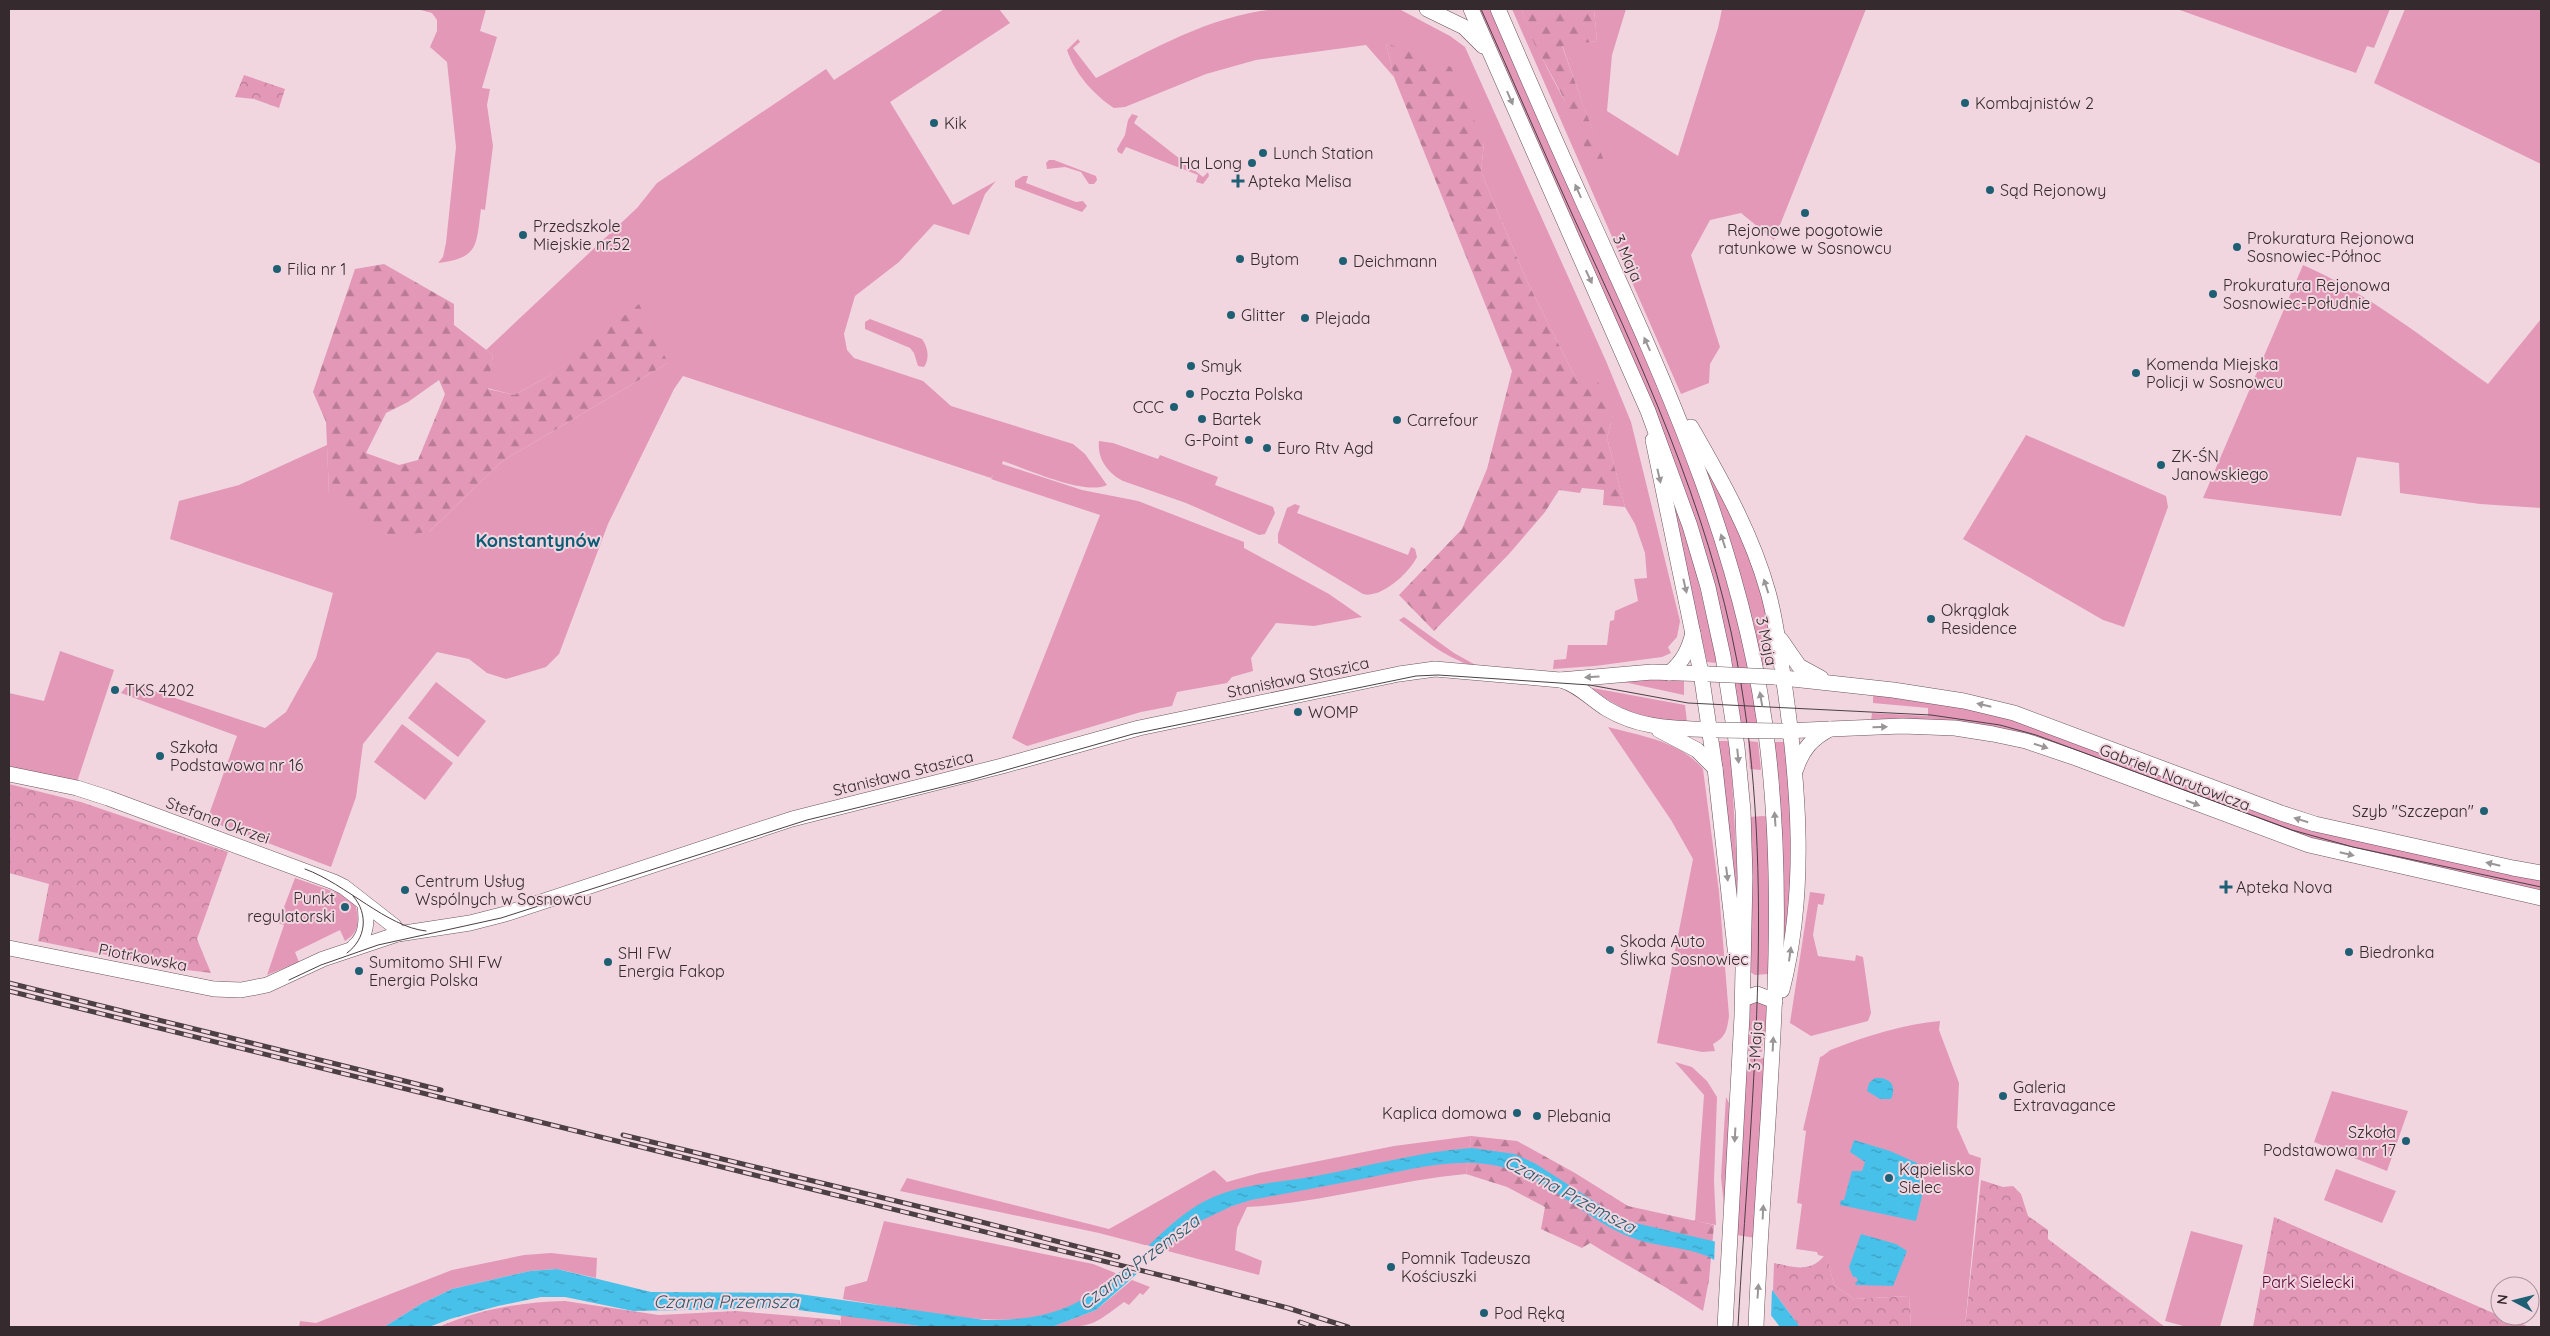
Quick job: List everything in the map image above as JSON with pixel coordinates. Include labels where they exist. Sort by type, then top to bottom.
[{"type":"main road","points":[[1426,9],[1464,28],[1490,54]]},
{"type":"main road","name":"3 Maja","points":[[1471,9],[1648,411],[1690,526],[1708,587],[1723,656],[1737,746],[1743,811],[1745,877],[1743,1005],[1724,1327]]},
{"type":"main road","name":"3 Maja","points":[[1498,9],[1667,388],[1698,468],[1742,605],[1761,699],[1768,747],[1776,840],[1777,929],[1775,1001],[1756,1324]]},
{"type":"main road","points":[[1507,9],[1519,58]]},
{"type":"main road","name":"3 Maja","points":[[1667,388],[1708,457],[1738,515],[1768,592],[1776,633],[1779,677],[1795,774],[1799,879],[1789,963],[1774,1018]]},
{"type":"main road","points":[[1648,411],[1658,471],[1704,674],[1713,729],[1715,768],[1743,1005]]},
{"type":"main road","points":[[1670,672],[1682,660],[1690,646],[1694,632]]},
{"type":"main road","points":[[1776,633],[1799,666],[1832,682]]},
{"type":"main road","name":"Stanisława Staszica","points":[[271,983],[354,947],[398,934],[470,923],[504,914],[792,819],[1174,720],[1428,670],[1560,680],[1670,672],[1704,674]]},
{"type":"main road","points":[[1704,674],[1779,677]]},
{"type":"main road","name":"Gabriela Narutowicza","points":[[1779,677],[1832,682],[1964,701],[2014,713],[2315,824],[2541,873]]},
{"type":"main road","name":"Stanisława Staszica","points":[[1560,680],[1571,684],[1615,713],[1654,727],[1787,731]]},
{"type":"main road","name":"Gabriela Narutowicza","points":[[1787,731],[1902,726],[1955,728],[2026,742],[2309,845],[2541,898]]},
{"type":"main road","points":[[1654,727],[1697,750],[1715,768]]},
{"type":"main road","points":[[1795,774],[1800,756],[1806,746],[1820,734],[1832,729]]},
{"type":"main road","name":"Stefana Okrzei","points":[[9,774],[77,788],[108,798],[334,882],[344,887],[394,926],[398,934]]},
{"type":"main road","points":[[354,947],[360,942],[365,930],[365,905]]},
{"type":"main road","name":"Piotrkowska","points":[[9,948],[214,988],[241,990],[271,983]]},
{"type":"main road","points":[[1743,1005],[1757,994],[1775,1001]]},
{"type":"green space","points":[[417,9],[486,9],[480,31],[497,37],[482,88],[490,89],[487,105],[493,146],[485,210],[481,209],[478,232],[473,248],[461,258],[438,263],[443,257],[446,243],[456,147],[447,62],[430,47],[437,31],[437,20],[432,13]]},
{"type":"green space","points":[[944,9],[999,9],[1010,23],[890,102],[953,205],[996,181],[985,194],[969,235],[934,224],[899,262],[855,296],[844,334],[847,350],[854,358],[923,381],[951,406],[1073,444],[1085,454],[1107,485],[1085,487],[1056,480],[1003,461],[1002,464],[1082,490],[1138,501],[1244,542],[1244,548],[1329,594],[1362,617],[1314,626],[1276,623],[1251,658],[1253,671],[1232,677],[1227,683],[1177,692],[1172,706],[1141,712],[1027,746],[1012,738],[1100,515],[991,479],[994,474],[991,478],[683,376],[674,389],[608,524],[559,654],[546,667],[506,679],[487,673],[469,659],[437,652],[363,744],[356,797],[331,867],[207,820],[237,736],[121,693],[129,683],[265,728],[286,712],[316,658],[333,593],[170,539],[179,501],[239,485],[327,445],[329,494],[429,532],[501,462],[668,363],[589,346],[547,377],[514,395],[487,388],[493,355],[486,350],[637,208],[657,183],[826,69],[834,80]]},
{"type":"green space","points":[[1276,9],[1399,9],[1450,36],[1465,47],[1606,361],[1631,422],[1680,621],[1677,637],[1668,647],[1671,653],[1662,657],[1595,666],[1553,669],[1554,660],[1566,659],[1568,645],[1607,645],[1610,621],[1614,620],[1615,611],[1638,601],[1634,579],[1647,578],[1645,553],[1635,524],[1625,507],[1607,438],[1613,415],[1577,381],[1526,279],[1481,172],[1484,143],[1386,43],[1394,77],[1366,45],[1256,60],[1206,74],[1125,107],[1114,108],[1099,97],[1086,83],[1070,59],[1067,50],[1078,39],[1080,42],[1073,48],[1096,78],[1161,45],[1206,26],[1252,12]]},
{"type":"green space","points":[[1477,9],[1491,9],[1674,420],[1728,577],[1760,724],[1739,724],[1700,532],[1663,434]]},
{"type":"green space","points":[[1512,9],[1522,9],[1550,73],[1608,174],[1562,45],[1597,41],[1594,9],[1626,9],[1612,55],[1607,111],[1678,156],[1718,28],[1722,9],[1866,9],[1774,240],[1741,213],[1710,220],[1691,255],[1720,347],[1710,364],[1709,383],[1681,394]]},
{"type":"green space","points":[[1522,9],[1594,9],[1597,41],[1562,46],[1609,175],[1596,174],[1562,95],[1532,39]]},
{"type":"green space","points":[[2177,9],[2390,9],[2374,48],[2367,46],[2356,73]]},
{"type":"green space","points":[[2405,9],[2541,9],[2541,164],[2374,83]]},
{"type":"green space","points":[[1386,43],[1451,67],[1484,143],[1481,172],[1526,279],[1577,381],[1598,382],[1613,415],[1607,438],[1625,507],[1603,505],[1604,490],[1582,488],[1580,493],[1559,490],[1545,512],[1509,554],[1434,631],[1399,595],[1462,529],[1487,469],[1512,371],[1394,77]]},
{"type":"green space","points":[[244,75],[285,89],[279,108],[254,99],[235,97]]},
{"type":"green space","points":[[1132,114],[1138,116],[1134,123],[1203,177],[1208,172],[1209,176],[1203,184],[1196,182],[1198,175],[1126,147],[1122,154],[1118,152],[1117,149],[1125,135],[1128,120]]},
{"type":"green space","points":[[1049,160],[1054,160],[1096,176],[1097,180],[1094,184],[1089,184],[1081,172],[1065,167],[1047,169],[1046,163]]},
{"type":"green space","points":[[1023,176],[1028,176],[1026,183],[1076,202],[1083,201],[1087,206],[1082,212],[1015,187],[1015,181]]},
{"type":"green space","points":[[384,264],[454,304],[454,325],[493,355],[488,389],[514,395],[547,377],[639,304],[668,363],[501,462],[429,532],[384,537],[329,494],[326,422],[313,392],[355,269]],"holes":[[[439,380],[445,394],[418,460],[399,465],[366,453],[386,413],[408,402]]]},
{"type":"green space","points":[[2303,265],[2375,304],[2488,384],[2541,319],[2541,508],[2480,504],[2400,493],[2399,463],[2357,457],[2341,516],[2203,498]]},
{"type":"green space","points":[[870,319],[922,339],[927,353],[924,367],[918,366],[914,353],[910,348],[865,329],[865,322]]},
{"type":"green space","points":[[2026,435],[2166,496],[2168,507],[2124,627],[2103,620],[1963,539]]},
{"type":"green space","points":[[1694,439],[1742,536],[1769,617],[1774,666],[1760,665]]},
{"type":"green space","points":[[1099,441],[1113,443],[1158,459],[1160,455],[1218,477],[1215,485],[1273,507],[1275,513],[1265,534],[1259,535],[1186,503],[1123,481],[1108,470],[1105,465],[1100,454]]},
{"type":"green space","points":[[1662,464],[1688,536],[1717,663],[1707,662]]},
{"type":"green space","points":[[1295,504],[1300,506],[1297,513],[1408,555],[1411,547],[1415,549],[1417,557],[1408,570],[1386,589],[1370,595],[1363,594],[1278,543],[1278,534],[1287,508]]},
{"type":"green space","points":[[1404,617],[1454,653],[1481,668],[1469,665],[1437,649],[1399,620]]},
{"type":"green space","points":[[60,651],[114,670],[77,782],[9,767],[9,693],[44,701]]},
{"type":"green space","points":[[1684,678],[1684,695],[1619,681]]},
{"type":"green space","points":[[436,682],[486,721],[458,757],[408,718]]},
{"type":"green space","points":[[1587,687],[1685,705],[1687,722],[1645,717],[1623,708]]},
{"type":"green space","points":[[1873,693],[1934,701],[2003,715],[2272,816],[2541,878],[2541,893],[2315,841],[2024,736],[1871,721],[1872,713],[1928,716],[1928,708],[1873,703]]},
{"type":"green space","points":[[402,724],[453,763],[425,800],[374,762]]},
{"type":"green space","points":[[1608,727],[1672,746],[1694,760],[1703,769],[1719,892],[1729,1016],[1725,1033],[1721,1039],[1713,1044],[1715,1051],[1702,1052],[1657,1043],[1693,859],[1671,820]]},
{"type":"green space","points":[[1719,741],[1730,741],[1740,921],[1720,752]]},
{"type":"green space","points":[[1748,741],[1758,742],[1761,770],[1750,769]]},
{"type":"green space","points":[[1774,742],[1786,742],[1793,865],[1782,975],[1783,848]]},
{"type":"green space","points":[[9,784],[81,802],[228,852],[197,939],[211,973],[171,968],[38,941],[49,884],[9,873]]},
{"type":"green space","points":[[1749,817],[1769,817],[1772,903],[1768,974],[1755,975],[1750,972]]},
{"type":"green space","points":[[295,878],[338,893],[355,903],[358,925],[354,933],[345,941],[340,930],[295,952],[299,962],[267,975],[284,925],[278,923]]},
{"type":"green space","points":[[1810,892],[1825,894],[1823,905],[1818,904],[1813,935],[1818,956],[1855,961],[1856,955],[1863,957],[1871,1013],[1868,1021],[1811,1036],[1790,1023]]},
{"type":"green space","points":[[1750,1002],[1768,1003],[1768,1039],[1763,1039],[1762,1052],[1747,1051],[1748,1006]]},
{"type":"green space","name":"Kąpielisko Sielec","points":[[1940,1021],[1939,1030],[1959,1083],[1957,1127],[1969,1154],[1981,1158],[1965,1327],[1911,1327],[1909,1296],[1854,1299],[1834,1285],[1827,1257],[1818,1255],[1817,1252],[1796,1249],[1802,1204],[1797,1203],[1806,1131],[1803,1130],[1820,1057],[1831,1050],[1872,1035],[1913,1025]]},
{"type":"green space","points":[[1750,1057],[1765,1058],[1756,1238],[1736,1235],[1744,1069],[1749,1069]]},
{"type":"green space","points":[[1675,1062],[1692,1067],[1707,1081],[1717,1097],[1714,1181],[1716,1225],[1695,1221],[1704,1095]]},
{"type":"green space","points":[[2332,1091],[2408,1111],[2387,1171],[2314,1142]]},
{"type":"green space","points":[[1726,1097],[1730,1105],[1724,1207],[1721,1177]]},
{"type":"green space","points":[[1471,1136],[1466,1174],[1438,1177],[1329,1197],[1247,1207],[1237,1228],[1235,1250],[1262,1261],[1259,1275],[1099,1233],[900,1191],[907,1178],[1109,1229],[1214,1170],[1227,1182],[1259,1173],[1394,1146]]},
{"type":"green space","points":[[1471,1136],[1517,1141],[1575,1173],[1628,1206],[1714,1225],[1709,1280],[1703,1311],[1590,1243],[1582,1248],[1541,1229],[1545,1207],[1507,1187],[1466,1174]]},
{"type":"green space","points":[[2336,1169],[2396,1191],[2382,1223],[2324,1200]]},
{"type":"green space","points":[[1981,1180],[2003,1187],[2013,1186],[2021,1194],[2028,1216],[2048,1230],[2048,1239],[2165,1327],[1965,1327]]},
{"type":"green space","name":"Park Sielecki","points":[[2274,1217],[2490,1312],[2490,1326],[2530,1327],[2253,1327]]},
{"type":"green space","points":[[884,1221],[1093,1264],[1118,1274],[1071,1307],[1039,1317],[984,1319],[955,1317],[843,1299],[845,1287],[867,1281]]},
{"type":"green space","points":[[2191,1231],[2243,1245],[2220,1327],[2187,1327],[2165,1321]]},
{"type":"green space","points":[[551,1253],[597,1258],[596,1278],[557,1269],[530,1271],[452,1289],[421,1304],[384,1327],[299,1327],[300,1321],[316,1323],[452,1270],[524,1255]]},
{"type":"green space","points":[[1824,1256],[1827,1256],[1834,1285],[1854,1299],[1909,1296],[1911,1327],[1800,1327],[1773,1291],[1774,1263],[1794,1267],[1807,1267],[1813,1265]]},
{"type":"green space","points":[[1132,1280],[1150,1287],[1143,1295],[1140,1293],[1129,1305],[1124,1302],[1091,1324],[1052,1327],[1096,1310]]},
{"type":"green space","points":[[565,1301],[659,1315],[736,1311],[840,1320],[840,1327],[439,1327],[485,1311],[533,1303]]},
{"type":"green space","points":[[841,1315],[927,1327],[840,1327]]},
{"type":"water","points":[[1875,1078],[1885,1079],[1891,1083],[1893,1094],[1891,1099],[1880,1099],[1867,1091],[1869,1083]]},
{"type":"water","points":[[1854,1140],[1890,1151],[1917,1163],[1924,1188],[1916,1221],[1840,1205],[1841,1200],[1844,1200],[1852,1171],[1862,1171],[1865,1162],[1850,1152]]},
{"type":"water","name":"Czarna Przemsza","points":[[1472,1148],[1515,1154],[1536,1164],[1614,1214],[1631,1222],[1717,1242],[1773,1291],[1800,1327],[1780,1327],[1757,1298],[1737,1278],[1707,1256],[1630,1237],[1600,1221],[1543,1184],[1512,1170],[1494,1165],[1456,1163],[1418,1168],[1251,1200],[1232,1206],[1192,1225],[1096,1310],[1052,1327],[927,1327],[783,1308],[633,1311],[565,1297],[541,1297],[498,1306],[450,1319],[429,1327],[384,1327],[421,1304],[452,1289],[530,1271],[557,1269],[651,1292],[792,1293],[985,1320],[1035,1316],[1074,1304],[1091,1294],[1126,1267],[1184,1214],[1211,1198],[1245,1187],[1304,1178],[1429,1153]]},
{"type":"water","points":[[1861,1234],[1896,1244],[1907,1251],[1893,1286],[1856,1285],[1855,1283],[1858,1281],[1856,1277],[1853,1277],[1849,1267]]},
{"type":"pier","points":[[1715,1239],[1746,1262],[1772,1287],[1771,1319],[1740,1285],[1714,1264]]},
{"type":"pier","points":[[1146,1245],[1166,1250],[1141,1275],[1120,1270]]},
{"type":"tram line","points":[[1481,9],[1622,324],[1669,434],[1708,546],[1724,603],[1737,661],[1749,744],[1756,827],[1758,910],[1754,1077],[1738,1327]]},
{"type":"tram line","points":[[289,980],[321,965],[378,945],[501,918],[807,820],[971,780],[1133,734],[1416,676],[1438,675],[1590,685],[1688,703],[1931,715],[2000,725],[2036,735],[2292,830],[2353,847],[2541,887]]},
{"type":"tram line","points":[[305,869],[336,884],[396,922],[426,931]]},
{"type":"tram line","points":[[347,953],[358,941],[363,926],[361,911],[353,896]]},
{"type":"railway","points":[[9,983],[441,1090]]},
{"type":"railway","points":[[9,991],[1180,1280],[1288,1308],[1348,1327]]},
{"type":"railway","points":[[623,1135],[954,1215],[1118,1257]]},
{"type":"railway","points":[[1300,1322],[1314,1327]]},
{"type":"place","name":"Kombajnistów 2","points":[[1965,103]]},
{"type":"place","name":"Kik","points":[[934,123]]},
{"type":"place","name":"Lunch Station","points":[[1263,153]]},
{"type":"place","name":"Ha Long","points":[[1252,163]]},
{"type":"place","name":"Apteka Melisa","points":[[1238,181]]},
{"type":"place","name":"Sąd Rejonowy","points":[[1990,190]]},
{"type":"place","name":"Rejonowe pogotowie ratunkowe w Sosnowcu","points":[[1805,213]]},
{"type":"place","name":"Przedszkole Miejskie nr.52","points":[[523,235]]},
{"type":"place","name":"Prokuratura Rejonowa Sosnowiec-Północ","points":[[2237,247]]},
{"type":"place","name":"Bytom","points":[[1240,259]]},
{"type":"place","name":"Deichmann","points":[[1343,261]]},
{"type":"place","name":"Filia nr 1","points":[[277,269]]},
{"type":"place","name":"Prokuratura Rejonowa Sosnowiec-Południe","points":[[2213,294]]},
{"type":"place","name":"Glitter","points":[[1231,315]]},
{"type":"place","name":"Plejada","points":[[1305,318]]},
{"type":"place","name":"Smyk","points":[[1191,366]]},
{"type":"place","name":"Komenda Miejska Policji w Sosnowcu","points":[[2136,373]]},
{"type":"place","name":"Poczta Polska","points":[[1190,394]]},
{"type":"place","name":"CCC","points":[[1174,407]]},
{"type":"place","name":"Bartek","points":[[1202,419]]},
{"type":"place","name":"Carrefour","points":[[1397,420]]},
{"type":"place","name":"G-Point","points":[[1249,440]]},
{"type":"place","name":"Euro Rtv Agd","points":[[1267,448]]},
{"type":"place","name":"ZK-ŚN Janowskiego","points":[[2161,465]]},
{"type":"place","name":"Okrąglak Residence","points":[[1931,619]]},
{"type":"place","name":"TKS 4202","points":[[115,690]]},
{"type":"place","name":"WOMP","points":[[1298,712]]},
{"type":"place","name":"Szkoła Podstawowa nr 16","points":[[160,756]]},
{"type":"place","name":"Szyb \"Szczepan\"","points":[[2484,811]]},
{"type":"place","name":"Apteka Nova","points":[[2226,887]]},
{"type":"place","name":"Centrum Usług Wspólnych w Sosnowcu","points":[[405,890]]},
{"type":"place","name":"Punkt regulatorski","points":[[345,907]]},
{"type":"place","name":"Skoda Auto Śliwka Sosnowiec","points":[[1610,950]]},
{"type":"place","name":"Biedronka","points":[[2349,952]]},
{"type":"place","name":"SHI FW Energia Fakop","points":[[608,962]]},
{"type":"place","name":"Sumitomo SHI FW Energia Polska","points":[[359,971]]},
{"type":"place","name":"Galeria Extravagance","points":[[2003,1096]]},
{"type":"place","name":"Kaplica domowa","points":[[1517,1113]]},
{"type":"place","name":"Plebania","points":[[1537,1116]]},
{"type":"place","name":"Szkoła Podstawowa nr 17","points":[[2406,1141]]},
{"type":"place","name":"Kąpielisko Sielec","points":[[1889,1178]]},
{"type":"place","name":"Pomnik Tadeusza Kościuszki","points":[[1391,1267]]},
{"type":"place","name":"Pod Ręką","points":[[1484,1313]]},
{"type":"district","name":"Konstantynów","points":[[538,540]]}]
